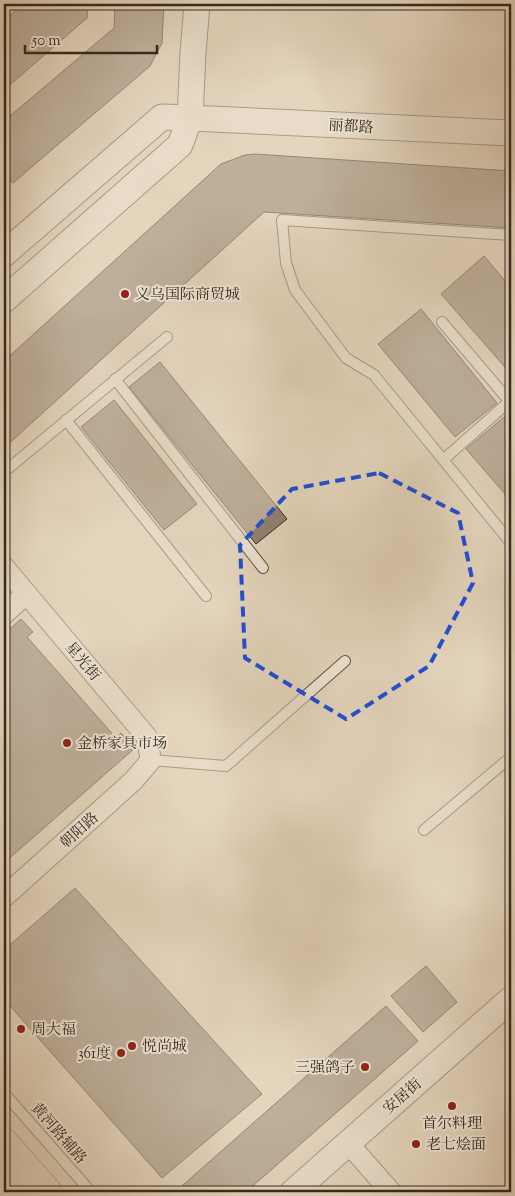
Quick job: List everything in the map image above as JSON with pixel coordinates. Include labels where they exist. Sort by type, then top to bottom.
[{"type":"main road","points":[[4,1142],[48,1192]]},
{"type":"main road","points":[[4,1173],[21,1192]]},
{"type":"street","points":[[4,300],[180,145],[190,118],[196,4]]},
{"type":"street","name":"丽都路","points":[[8,247],[162,118],[511,134]]},
{"type":"street","name":"星光街","points":[[4,567],[146,736],[150,760]]},
{"type":"street","points":[[4,614],[26,594]]},
{"type":"street","name":"朝阳路","points":[[4,897],[134,781],[150,760]]},
{"type":"street","name":"安居街","points":[[293,1192],[511,999]]},
{"type":"street","points":[[348,1143],[391,1192]]},
{"type":"lane","points":[[511,235],[282,220],[286,263],[295,290],[346,358],[374,375],[511,544]]},
{"type":"lane","points":[[442,322],[511,402],[443,460]]},
{"type":"lane","points":[[4,472],[167,337]]},
{"type":"lane","points":[[115,379],[263,568]]},
{"type":"lane","points":[[66,420],[206,596]]},
{"type":"lane","points":[[150,760],[226,766],[345,661]]},
{"type":"lane","points":[[424,830],[511,756]]},
{"type":"lane","name":"黄河路辅路","points":[[4,1094],[91,1192]]},
{"type":"highlighted area","points":[[379,473],[458,513],[473,583],[429,666],[346,719],[245,658],[240,545],[292,489]]},
{"type":"building","points":[[23,4],[88,4],[87,18],[4,90],[4,20]]},
{"type":"building","points":[[115,4],[164,4],[162,43],[150,66],[13,183],[4,172],[4,121],[114,28]]},
{"type":"building","name":"义乌国际商贸城","points":[[255,154],[511,171],[511,228],[264,212],[4,448],[4,361],[221,164],[245,155]]},
{"type":"building","points":[[484,256],[511,288],[511,374],[441,294]]},
{"type":"building","points":[[421,309],[497,403],[455,437],[378,344]]},
{"type":"building","points":[[160,362],[287,519],[256,544],[129,387]]},
{"type":"building","points":[[114,400],[197,504],[164,530],[81,427]]},
{"type":"building","points":[[510,412],[511,414],[511,501],[466,449]]},
{"type":"building","name":"金桥家具市场","points":[[21,619],[33,632],[27,637],[116,738],[121,733],[135,748],[4,863],[4,634]]},
{"type":"building","name":"悦尚城","points":[[75,888],[262,1094],[162,1178],[4,999],[4,950]]},
{"type":"building","points":[[426,966],[457,1002],[423,1032],[391,996]]},
{"type":"building","points":[[386,1006],[418,1041],[246,1192],[175,1192]]},
{"type":"place","name":"义乌国际商贸城","points":[[125,294]]},
{"type":"place","name":"金桥家具市场","points":[[67,743]]},
{"type":"place","name":"周大福","points":[[21,1029]]},
{"type":"place","name":"悦尚城","points":[[132,1046]]},
{"type":"place","name":"361度","points":[[121,1053]]},
{"type":"place","name":"三强鸽子","points":[[365,1067]]},
{"type":"place","name":"首尔料理","points":[[452,1106]]},
{"type":"place","name":"老七烩面","points":[[416,1144]]}]
